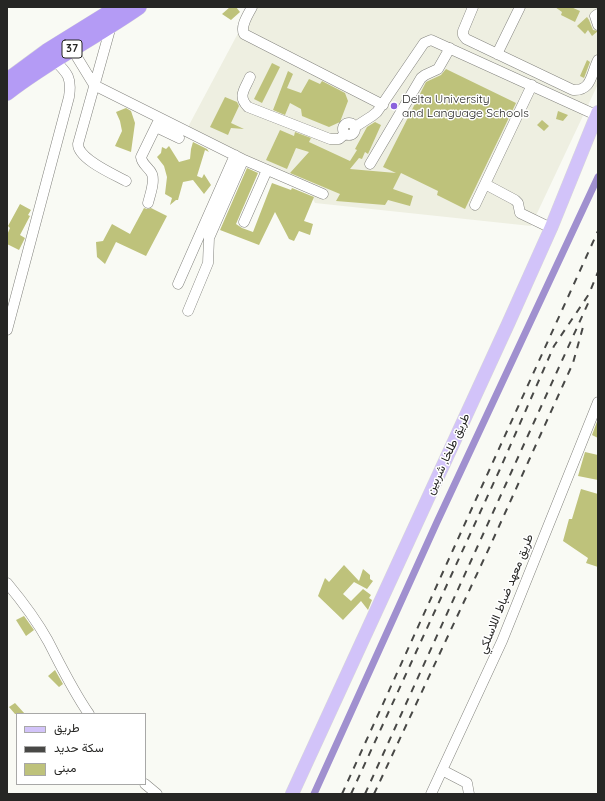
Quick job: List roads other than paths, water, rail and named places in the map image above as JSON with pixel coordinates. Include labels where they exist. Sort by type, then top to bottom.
[{"type":"highway","name":"37","points":[[7,80],[47,51],[118,7]]},
{"type":"highway","name":"37","points":[[7,93],[54,60],[111,26],[137,8]]},
{"type":"main road","name":"طريق طلخا, شربين","points":[[292,794],[551,228],[597,113]]},
{"type":"street","points":[[252,7],[242,27],[244,34],[383,105]]},
{"type":"street","points":[[473,7],[463,31],[464,37],[573,90],[583,89],[587,85],[598,60]]},
{"type":"street","points":[[497,54],[520,7]]},
{"type":"street","points":[[111,26],[78,148],[86,158],[126,181]]},
{"type":"street","points":[[250,77],[242,96],[244,103],[248,107],[330,139],[340,139],[345,134],[349,136],[353,134],[356,131],[355,127],[372,116],[383,105],[424,43],[431,40],[597,113]]},
{"type":"street","points":[[370,164],[421,78],[438,69],[450,48]]},
{"type":"street","points":[[72,49],[94,85],[158,122],[323,194]]},
{"type":"street","points":[[7,330],[69,97],[71,84],[69,76],[54,60]]},
{"type":"street","points":[[475,205],[532,85]]},
{"type":"street","points":[[158,122],[179,138]]},
{"type":"street","points":[[148,203],[153,177],[150,170],[143,163],[141,158],[158,122]]},
{"type":"street","points":[[178,284],[238,157]]},
{"type":"street","points":[[188,311],[208,263],[209,238],[242,163],[238,157]]},
{"type":"street","points":[[244,222],[267,170]]},
{"type":"street","points":[[485,184],[515,200],[518,203],[520,213],[551,228]]},
{"type":"street","name":"طريق معهد ضباط اللاسلكي","points":[[431,794],[502,641],[598,402]]},
{"type":"street","points":[[7,583],[18,596],[47,639],[88,713]]},
{"type":"street","points":[[442,770],[467,783],[470,794]]},
{"type":"street","points":[[146,785],[157,794]]},
{"type":"waterway","points":[[314,794],[437,522],[598,177]]},
{"type":"railway","points":[[342,794],[598,231]]},
{"type":"railway","points":[[351,794],[500,469],[554,346],[589,294],[598,272]]},
{"type":"railway","points":[[365,794],[590,299]]},
{"type":"railway","points":[[374,794],[491,544],[573,363],[583,327]]},
{"type":"place","name":"Delta University and Language Schools","points":[[394,106]]}]
